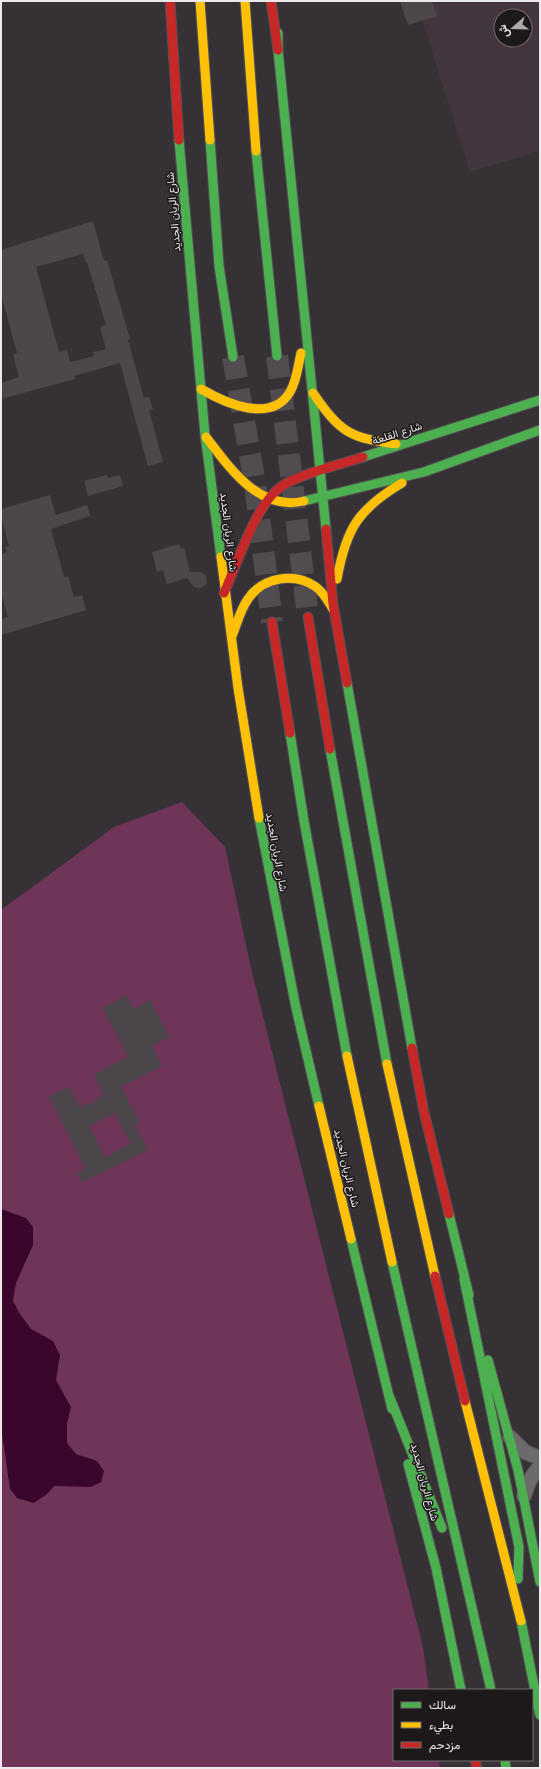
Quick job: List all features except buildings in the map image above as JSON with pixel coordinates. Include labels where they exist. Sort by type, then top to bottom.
[{"type":"main road","name":"شارع الريان الجديد","points":[[170,1],[177,119],[205,435],[224,593],[232,636],[238,688],[264,851],[296,1008],[388,1393],[436,1568],[461,1689]]},
{"type":"main road","points":[[200,1],[210,164],[219,266],[233,357]]},
{"type":"main road","points":[[244,1],[257,161],[277,356]]},
{"type":"main road","points":[[271,1],[278,50],[333,604],[336,614],[390,933],[424,1112],[464,1279],[488,1402],[519,1547],[517,1604]]},
{"type":"main road","points":[[278,50],[279,1]]},
{"type":"main road","points":[[201,389],[228,403],[241,407],[263,408],[281,403],[290,393],[297,378],[305,325]]},
{"type":"main road","points":[[311,391],[325,411],[350,434],[364,439],[398,445]]},
{"type":"main road","name":"شارع القلعة","points":[[224,593],[253,527],[268,500],[278,489],[320,471],[540,400]]},
{"type":"main road","points":[[205,435],[228,467],[240,479],[268,500],[285,504],[295,503],[424,472],[540,430]]},
{"type":"main road","points":[[333,604],[340,558],[348,534],[364,509],[386,492],[424,472]]},
{"type":"main road","points":[[232,636],[249,597],[260,586],[274,579],[290,577],[305,580],[319,588],[329,600],[336,614]]},
{"type":"main road","points":[[308,617],[382,1043],[416,1196],[474,1438],[517,1604],[540,1715]]},
{"type":"main road","name":"شارع الريان الجديد","points":[[272,622],[304,821],[340,1023],[403,1310],[490,1689]]},
{"type":"main road","points":[[464,1279],[500,1397],[510,1436],[524,1496],[540,1582]]},
{"type":"main road","points":[[388,1393],[447,1542],[472,1610]]},
{"type":"street","points":[[510,1436],[525,1452],[540,1458]]},
{"type":"street","points":[[524,1496],[528,1481],[540,1467]]},
{"type":"shaded area","points":[[416,1],[540,1],[540,151],[470,172]]},
{"type":"shaded area","points":[[182,802],[225,847],[252,973],[423,1647],[429,1689],[393,1689],[393,1761],[439,1761],[440,1768],[1,1768],[1,910],[114,827]]},
{"type":"shaded area","points":[[1,1209],[26,1218],[33,1227],[33,1245],[16,1283],[13,1301],[31,1329],[53,1341],[60,1355],[56,1380],[71,1407],[67,1424],[67,1443],[76,1454],[97,1461],[104,1471],[101,1482],[91,1487],[54,1486],[47,1494],[34,1503],[17,1498],[10,1489],[1,1426]]},
{"type":"tunnel","points":[[277,356],[308,617]]},
{"type":"tunnel","points":[[233,357],[255,484],[272,622]]},
{"type":"traffic: fast","points":[[278,33],[278,50],[326,529]]},
{"type":"traffic: fast","points":[[179,140],[205,435],[221,557]]},
{"type":"traffic: fast","points":[[210,140],[219,266],[233,357]]},
{"type":"traffic: fast","points":[[256,151],[277,356]]},
{"type":"traffic: fast","points":[[363,457],[540,400]]},
{"type":"traffic: fast","points":[[304,501],[424,472],[540,430]]},
{"type":"traffic: fast","points":[[347,683],[412,1048]]},
{"type":"traffic: fast","points":[[290,733],[304,821],[347,1056]]},
{"type":"traffic: fast","points":[[330,749],[387,1064]]},
{"type":"traffic: fast","points":[[259,818],[296,1008],[319,1106]]},
{"type":"traffic: fast","points":[[449,1214],[469,1295]]},
{"type":"traffic: fast","points":[[351,1239],[392,1409]]},
{"type":"traffic: fast","points":[[392,1262],[491,1689]]},
{"type":"traffic: fast","points":[[464,1279],[519,1547],[518,1579]]},
{"type":"traffic: fast","points":[[488,1360],[518,1470],[540,1582]]},
{"type":"traffic: fast","points":[[388,1393],[442,1528]]},
{"type":"traffic: fast","points":[[408,1464],[436,1568],[461,1689]]},
{"type":"traffic: fast","points":[[521,1621],[540,1715]]},
{"type":"traffic: fast","points":[[505,1761],[506,1768]]},
{"type":"traffic: slow","points":[[200,1],[210,140]]},
{"type":"traffic: slow","points":[[245,1],[256,151]]},
{"type":"traffic: slow","points":[[201,389],[235,405],[260,409],[271,407],[282,402],[290,392],[296,378],[301,353]]},
{"type":"traffic: slow","points":[[313,393],[331,417],[347,431],[356,436],[367,439],[396,444]]},
{"type":"traffic: slow","points":[[206,437],[235,473],[259,493],[273,500],[288,503],[304,501]]},
{"type":"traffic: slow","points":[[337,579],[345,547],[356,522],[375,502],[402,483]]},
{"type":"traffic: slow","points":[[221,557],[238,688],[259,818]]},
{"type":"traffic: slow","points":[[232,636],[241,612],[248,599],[262,586],[279,579],[289,578],[307,582],[319,589],[324,594],[333,609]]},
{"type":"traffic: slow","points":[[347,1056],[392,1262]]},
{"type":"traffic: slow","points":[[387,1064],[435,1276]]},
{"type":"traffic: slow","points":[[319,1106],[351,1239]]},
{"type":"traffic: slow","points":[[465,1401],[521,1621]]},
{"type":"traffic: jam","points":[[170,1],[179,140]]},
{"type":"traffic: jam","points":[[271,1],[278,50]]},
{"type":"traffic: jam","points":[[224,593],[248,535],[264,506],[273,494],[282,486],[300,477],[363,457]]},
{"type":"traffic: jam","points":[[326,529],[333,604],[347,683]]},
{"type":"traffic: jam","points":[[308,617],[330,749]]},
{"type":"traffic: jam","points":[[272,622],[290,733]]},
{"type":"traffic: jam","points":[[412,1048],[424,1112],[449,1214]]},
{"type":"traffic: jam","points":[[435,1276],[465,1401]]},
{"type":"traffic: jam","points":[[475,1761],[477,1768]]}]
